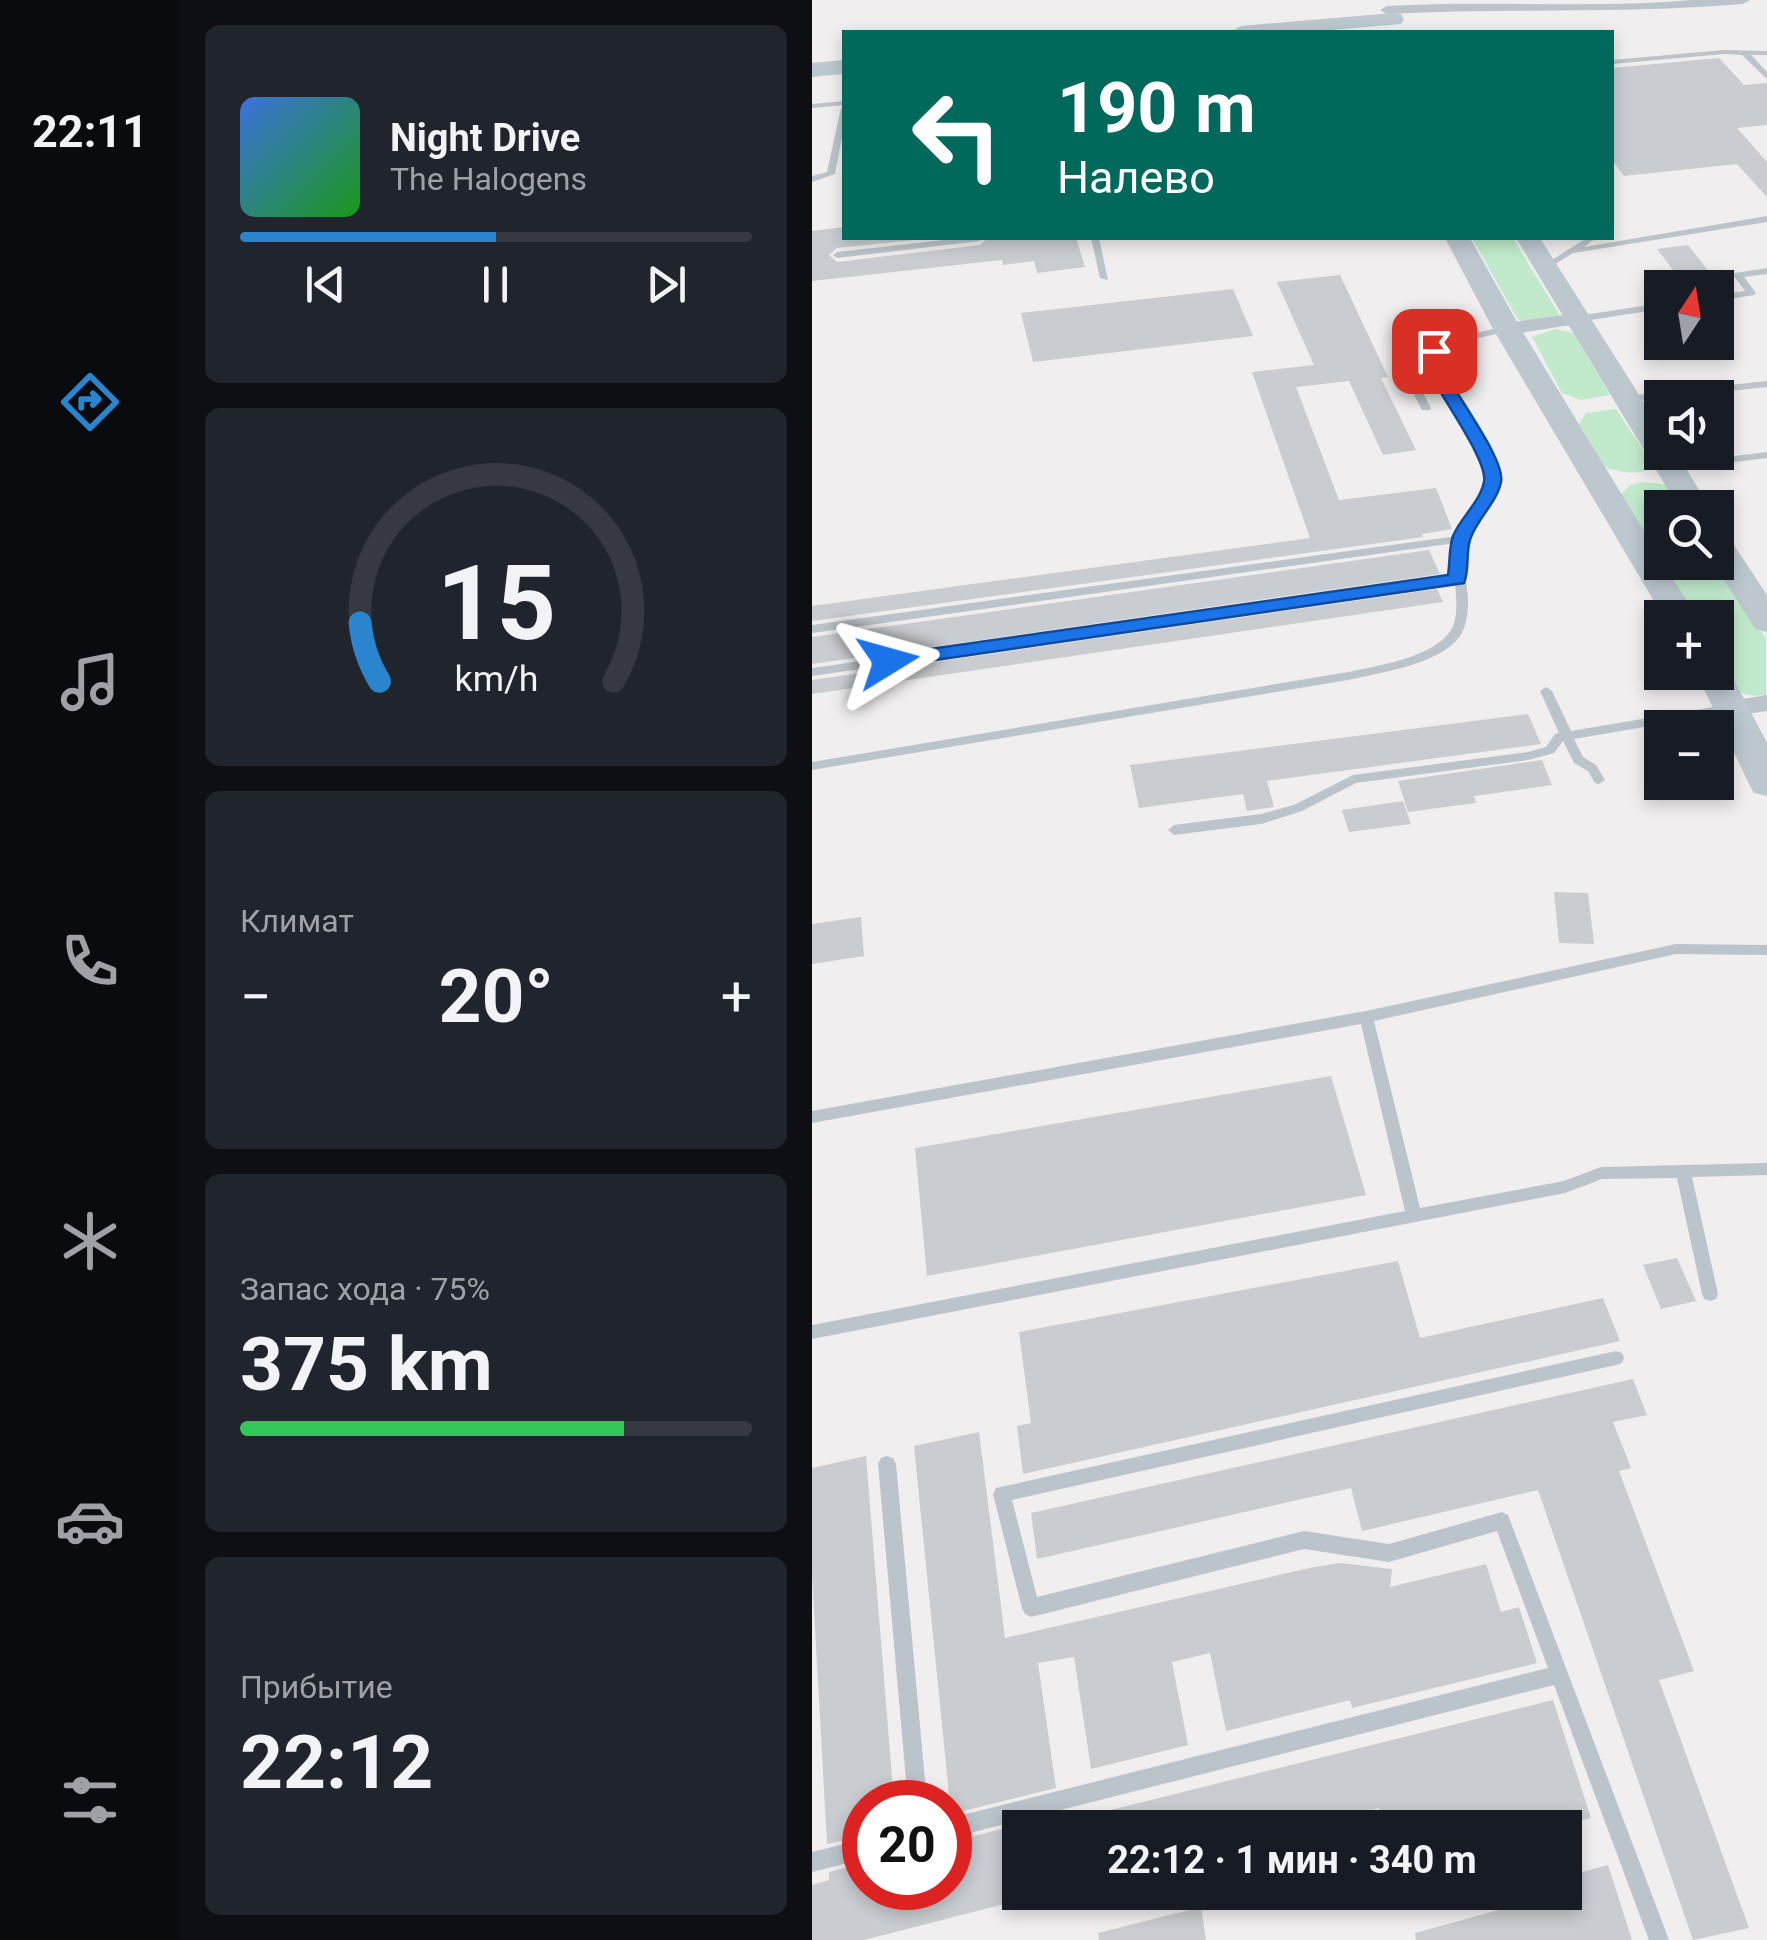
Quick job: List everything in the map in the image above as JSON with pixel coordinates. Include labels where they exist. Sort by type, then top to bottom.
[{"type":"main road","points":[[1326,0],[1342,28]]},
{"type":"main road","points":[[1292,30],[1342,28],[1391,15]]},
{"type":"main road","points":[[812,70],[842,68]]},
{"type":"main road","points":[[1458,240],[1670,600]]},
{"type":"main road","points":[[1529,240],[1644,425]]},
{"type":"main road","points":[[1734,570],[1766,622]]},
{"type":"main road","points":[[1750,706],[1766,784]]},
{"type":"street","points":[[1391,15],[1440,5],[1742,0]]},
{"type":"street","points":[[1507,328],[1577,318]]},
{"type":"lane","points":[[1690,55],[1710,47],[1766,49]]},
{"type":"lane","points":[[1614,62],[1766,49]]},
{"type":"lane","points":[[1744,52],[1766,77]]},
{"type":"lane","points":[[812,106],[842,106]]},
{"type":"lane","points":[[812,179],[831,174],[842,116]]},
{"type":"lane","points":[[1575,251],[1766,219]]},
{"type":"lane","points":[[838,254],[962,240]]},
{"type":"lane","points":[[1096,240],[1106,278]]},
{"type":"lane","points":[[1546,266],[1589,240]]},
{"type":"lane","points":[[1734,296],[1751,293],[1738,274],[1766,271]]},
{"type":"lane","points":[[1577,318],[1644,309]]},
{"type":"lane","points":[[1426,408],[1406,370],[1417,360],[1430,358],[1447,342],[1507,328]]},
{"type":"lane","points":[[812,766],[1321,680],[1410,660],[1443,646],[1460,632],[1464,608],[1457,579],[1461,538],[1492,486],[1494,470],[1430,358]]},
{"type":"lane","points":[[1627,398],[1766,384]]},
{"type":"lane","points":[[1734,459],[1766,455]]},
{"type":"lane","points":[[812,629],[1461,538]]},
{"type":"lane","points":[[812,672],[1457,579]]},
{"type":"lane","points":[[1546,691],[1578,760],[1592,768],[1598,780]]},
{"type":"lane","points":[[1174,830],[1261,819],[1298,808],[1353,779],[1528,756],[1550,750],[1559,737],[1750,706]]},
{"type":"lane","points":[[812,1117],[1366,1017],[1676,949],[1766,950]]},
{"type":"lane","points":[[1366,1017],[1414,1215]]},
{"type":"lane","points":[[812,1332],[1565,1187],[1601,1173],[1766,1169]]},
{"type":"lane","points":[[1682,1171],[1710,1294]]},
{"type":"lane","points":[[1616,1358],[1002,1494],[1031,1608],[1304,1540],[1390,1553],[1502,1521],[1659,1940]]},
{"type":"lane","points":[[887,1464],[916,1780]]},
{"type":"lane","points":[[972,1822],[1560,1674]]},
{"type":"lane","points":[[812,1862],[842,1854]]},
{"type":"green space","points":[[1473,240],[1514,240],[1560,316],[1523,322],[1517,318]]},
{"type":"green space","points":[[1555,329],[1573,333],[1610,395],[1581,400],[1562,393],[1532,337]]},
{"type":"green space","points":[[1616,409],[1644,452],[1647,470],[1630,473],[1605,467],[1579,424],[1586,413]]},
{"type":"green space","points":[[1664,484],[1669,490],[1644,490],[1644,534],[1621,494],[1630,485]]},
{"type":"green space","points":[[1671,580],[1729,580],[1766,639],[1766,695],[1750,695],[1734,687],[1734,600],[1682,600]]},
{"type":"building","points":[[1719,58],[1744,85],[1767,83],[1767,125],[1737,128],[1767,162],[1767,197],[1737,164],[1624,176],[1614,163],[1614,68]]},
{"type":"building","points":[[842,227],[842,240],[914,240],[837,248],[829,255],[837,262],[980,245],[985,240],[1077,240],[1085,267],[1037,273],[1034,261],[1003,265],[1002,260],[812,281],[812,231]]},
{"type":"building","points":[[1688,245],[1708,270],[1673,270],[1657,249]]},
{"type":"building","points":[[1340,275],[1388,377],[1381,378],[1416,450],[1383,455],[1349,381],[1296,387],[1339,500],[1436,488],[1452,529],[1422,534],[1423,537],[812,621],[812,606],[1310,538],[1252,372],[1314,365],[1277,282]]},
{"type":"building","points":[[1233,289],[1253,336],[1033,362],[1021,313]]},
{"type":"building","points":[[1429,550],[1440,574],[812,664],[812,637]]},
{"type":"building","points":[[1437,589],[1443,602],[812,694],[812,680]]},
{"type":"building","points":[[1528,714],[1541,744],[1267,781],[1274,807],[1247,811],[1243,794],[1139,808],[1130,765]]},
{"type":"building","points":[[1542,760],[1552,785],[1474,796],[1476,803],[1408,812],[1398,781]]},
{"type":"building","points":[[1403,801],[1411,824],[1349,832],[1342,810]]},
{"type":"building","points":[[1554,892],[1588,893],[1594,944],[1559,943]]},
{"type":"building","points":[[861,917],[864,956],[812,964],[812,924]]},
{"type":"building","points":[[1331,1076],[1366,1195],[927,1276],[915,1148]]},
{"type":"building","points":[[1677,1258],[1696,1301],[1661,1309],[1643,1265]]},
{"type":"building","points":[[1398,1261],[1420,1338],[1603,1298],[1620,1341],[1023,1474],[1017,1426],[1031,1423],[1019,1332]]},
{"type":"building","points":[[1633,1379],[1647,1415],[1613,1422],[1631,1468],[1619,1471],[1694,1671],[1659,1680],[1749,1928],[1693,1940],[1538,1490],[1362,1531],[1351,1488],[1037,1559],[1031,1513]]},
{"type":"building","points":[[979,1432],[1005,1638],[1340,1563],[1392,1569],[1390,1587],[1486,1564],[1501,1612],[1519,1607],[1537,1663],[1352,1708],[1350,1700],[1226,1731],[1210,1653],[1172,1662],[1188,1745],[1091,1769],[1074,1657],[1038,1663],[1056,1788],[972,1809],[972,1780],[948,1780],[914,1446]]},
{"type":"building","points":[[866,1456],[892,1780],[842,1780],[842,1841],[827,1844],[812,1574],[812,1468]]},
{"type":"building","points":[[1553,1700],[1591,1818],[1582,1820],[1582,1810],[1110,1810]]},
{"type":"building","points":[[1002,1829],[1002,1905],[864,1940],[812,1940],[812,1885],[829,1880],[829,1872],[842,1869],[842,1910],[972,1910],[972,1836]]},
{"type":"building","points":[[1608,1865],[1632,1940],[1416,1940],[1415,1933],[1499,1910],[1582,1910],[1582,1872]]},
{"type":"building","points":[[1201,1910],[1206,1940],[1099,1940],[1098,1933]]},
{"type":"route","points":[[888,661],[1457,579],[1461,538],[1492,486],[1494,470],[1488,454],[1437,376],[1430,358],[1434,351]]}]
